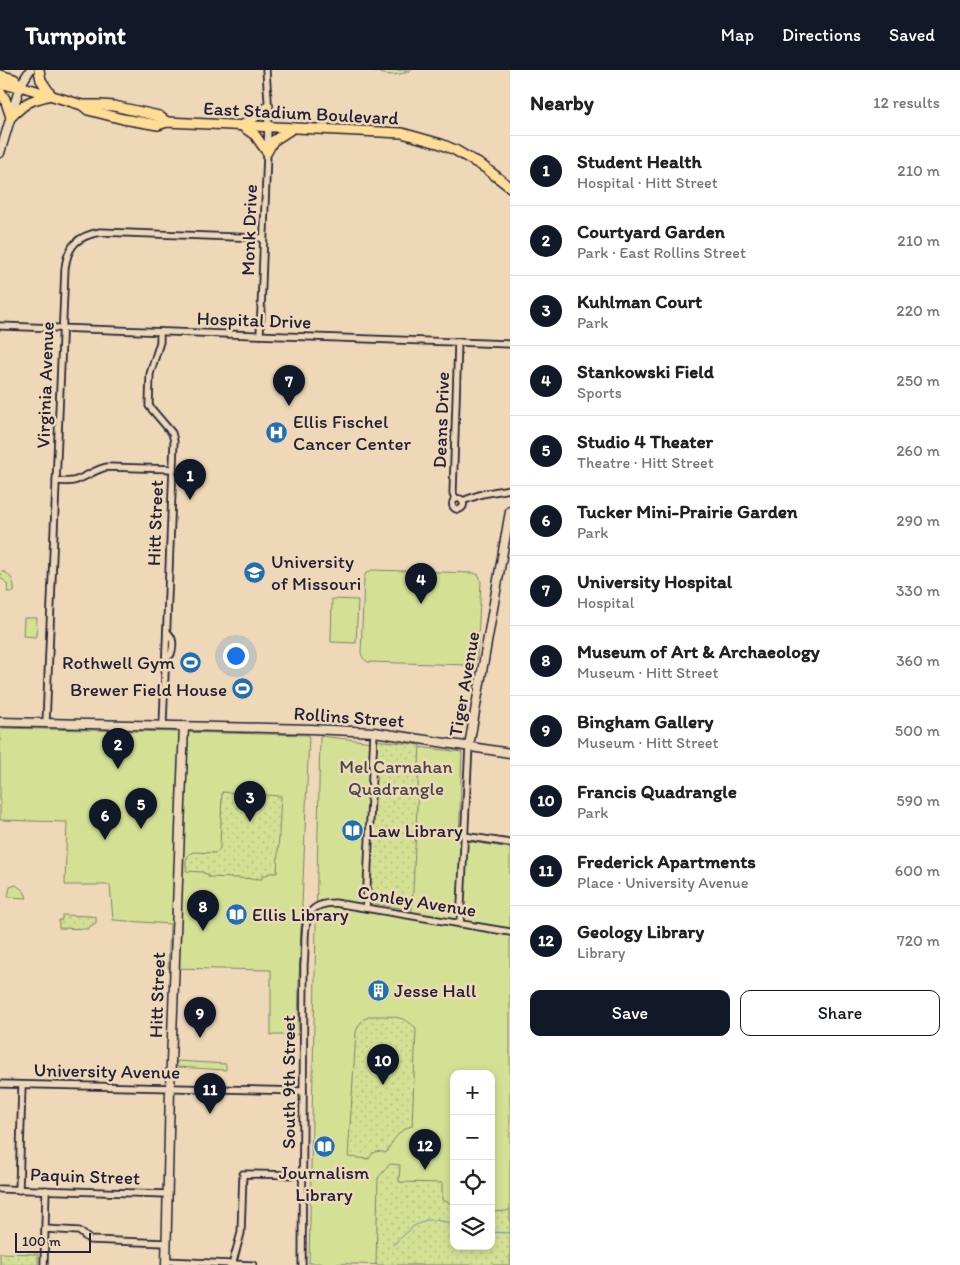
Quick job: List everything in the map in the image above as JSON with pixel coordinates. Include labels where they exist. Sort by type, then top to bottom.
[{"type":"main road","points":[[0,73],[7,70]]},
{"type":"main road","points":[[0,91],[11,117],[24,103],[51,96],[41,80],[39,70]]},
{"type":"main road","name":"East Stadium Boulevard","points":[[0,73],[14,79],[20,86]]},
{"type":"main road","name":"East Stadium Boulevard","points":[[0,83],[20,86],[82,105],[100,104],[159,116],[167,122],[402,133],[441,144],[469,157],[510,187]]},
{"type":"main road","points":[[268,106],[242,126],[255,136],[267,152],[273,141],[293,128]]},
{"type":"street","points":[[0,153],[20,86],[30,70]]},
{"type":"street","name":"Monk Drive","points":[[260,335],[268,127],[266,70]]},
{"type":"street","name":"Virginia Avenue","points":[[46,723],[62,328],[66,260],[69,251],[80,238],[100,232],[263,238]]},
{"type":"street","name":"Hospital Drive","points":[[0,326],[509,345]]},
{"type":"street","name":"Hitt Street","points":[[160,332],[160,342],[150,374],[149,406],[174,437],[164,726]]},
{"type":"street","name":"Deans Drive","points":[[455,499],[453,493],[458,342]]},
{"type":"street","points":[[56,481],[78,479],[107,466],[173,469]]},
{"type":"street","points":[[462,501],[463,504],[460,510],[453,508],[452,504],[455,499],[462,501],[482,494],[510,489]]},
{"type":"street","name":"Tiger Avenue","points":[[460,924],[469,746],[510,511]]},
{"type":"street","name":"Rollins Street","points":[[0,722],[374,732],[510,753]]},
{"type":"street","name":"Hitt Street","points":[[166,1263],[170,1088],[184,726]]},
{"type":"street","points":[[366,908],[374,732]]},
{"type":"street","points":[[464,836],[510,843]]},
{"type":"street","name":"Conley Avenue","points":[[320,905],[335,903],[510,932]]},
{"type":"street","name":"South 9th Street","points":[[302,1265],[306,924],[313,909],[320,905]]},
{"type":"street","name":"University Avenue","points":[[0,1084],[303,1091]]},
{"type":"street","points":[[19,1190],[22,1085]]},
{"type":"street","points":[[232,1265],[241,1233],[243,1174],[302,1175]]},
{"type":"street","name":"Paquin Street","points":[[0,1189],[168,1194]]},
{"type":"street","points":[[44,1265],[46,1190]]},
{"type":"street","points":[[45,1230],[78,1231],[90,1240],[166,1243]]},
{"type":"street","points":[[166,1263],[253,1265]]},
{"type":"green space","points":[[373,70],[412,70],[392,75]]},
{"type":"green space","points":[[372,570],[474,573],[479,575],[481,582],[477,658],[475,662],[469,665],[368,662],[364,659],[361,653],[364,578],[366,573]]},
{"type":"green space","points":[[2,571],[12,579],[14,592],[7,592],[8,587],[4,580],[0,578]]},
{"type":"green space","points":[[332,599],[358,600],[356,643],[331,642]]},
{"type":"green space","points":[[24,618],[37,618],[36,637],[23,636]]},
{"type":"green space","points":[[0,728],[309,735],[297,1035],[271,1035],[271,970],[168,968],[170,924],[113,920],[110,885],[65,885],[67,822],[0,820]]},
{"type":"green space","points":[[320,736],[462,752],[459,840],[510,848],[510,1265],[309,1263]]},
{"type":"green space","name":"Mel Carnahan Quadrangle","points":[[374,740],[420,745],[412,910],[370,903]]},
{"type":"green space","points":[[222,792],[281,796],[277,873],[262,875],[262,879],[208,877],[208,874],[203,872],[186,871],[186,860],[189,854],[193,852],[216,853],[220,848]]},
{"type":"green space","points":[[16,885],[24,891],[27,898],[8,897],[10,887]]},
{"type":"green space","points":[[62,915],[96,916],[96,923],[89,927],[89,929],[59,928],[59,920],[62,920]]},
{"type":"green space","points":[[372,1016],[401,1018],[416,1028],[412,1126],[403,1130],[393,1140],[386,1153],[376,1152],[369,1159],[348,1157],[356,1032],[361,1022]]},
{"type":"green space","points":[[177,1061],[226,1064],[226,1070],[177,1067]]},
{"type":"green space","points":[[390,1164],[400,1165],[399,1182],[442,1183],[442,1200],[450,1203],[450,1250],[495,1250],[495,1212],[510,1209],[510,1265],[376,1265],[378,1178]]},
{"type":"green space","points":[[0,1253],[38,1254],[38,1265],[0,1265]]},
{"type":"waterway","points":[[393,1245],[414,1226],[426,1220],[450,1222]]},
{"type":"waterway","points":[[495,1232],[510,1233]]},
{"type":"place","name":"University Hospital","points":[[289,406]]},
{"type":"place","name":"Ellis Fischel Cancer Center","points":[[277,432]]},
{"type":"place","name":"Student Health","points":[[190,500]]},
{"type":"place","name":"University of Missouri","points":[[255,572]]},
{"type":"place","name":"Stankowski Field","points":[[421,604]]},
{"type":"place","name":"Rothwell Gym","points":[[191,662]]},
{"type":"place","name":"Brewer Field House","points":[[243,689]]},
{"type":"place","name":"Courtyard Garden","points":[[118,769]]},
{"type":"place","name":"Kuhlman Court","points":[[250,822]]},
{"type":"place","name":"Studio 4 Theater","points":[[141,829]]},
{"type":"place","name":"Law Library","points":[[352,830]]},
{"type":"place","name":"Tucker Mini-Prairie Garden","points":[[105,840]]},
{"type":"place","name":"Ellis Library","points":[[236,914]]},
{"type":"place","name":"Museum of Art & Archaeology","points":[[203,931]]},
{"type":"place","name":"Jesse Hall","points":[[378,990]]},
{"type":"place","name":"Bingham Gallery","points":[[200,1038]]},
{"type":"place","name":"Francis Quadrangle","points":[[383,1085]]},
{"type":"place","name":"Frederick Apartments","points":[[210,1114]]},
{"type":"place","name":"Journalism Library","points":[[324,1146]]},
{"type":"place","name":"Geology Library","points":[[425,1170]]}]
